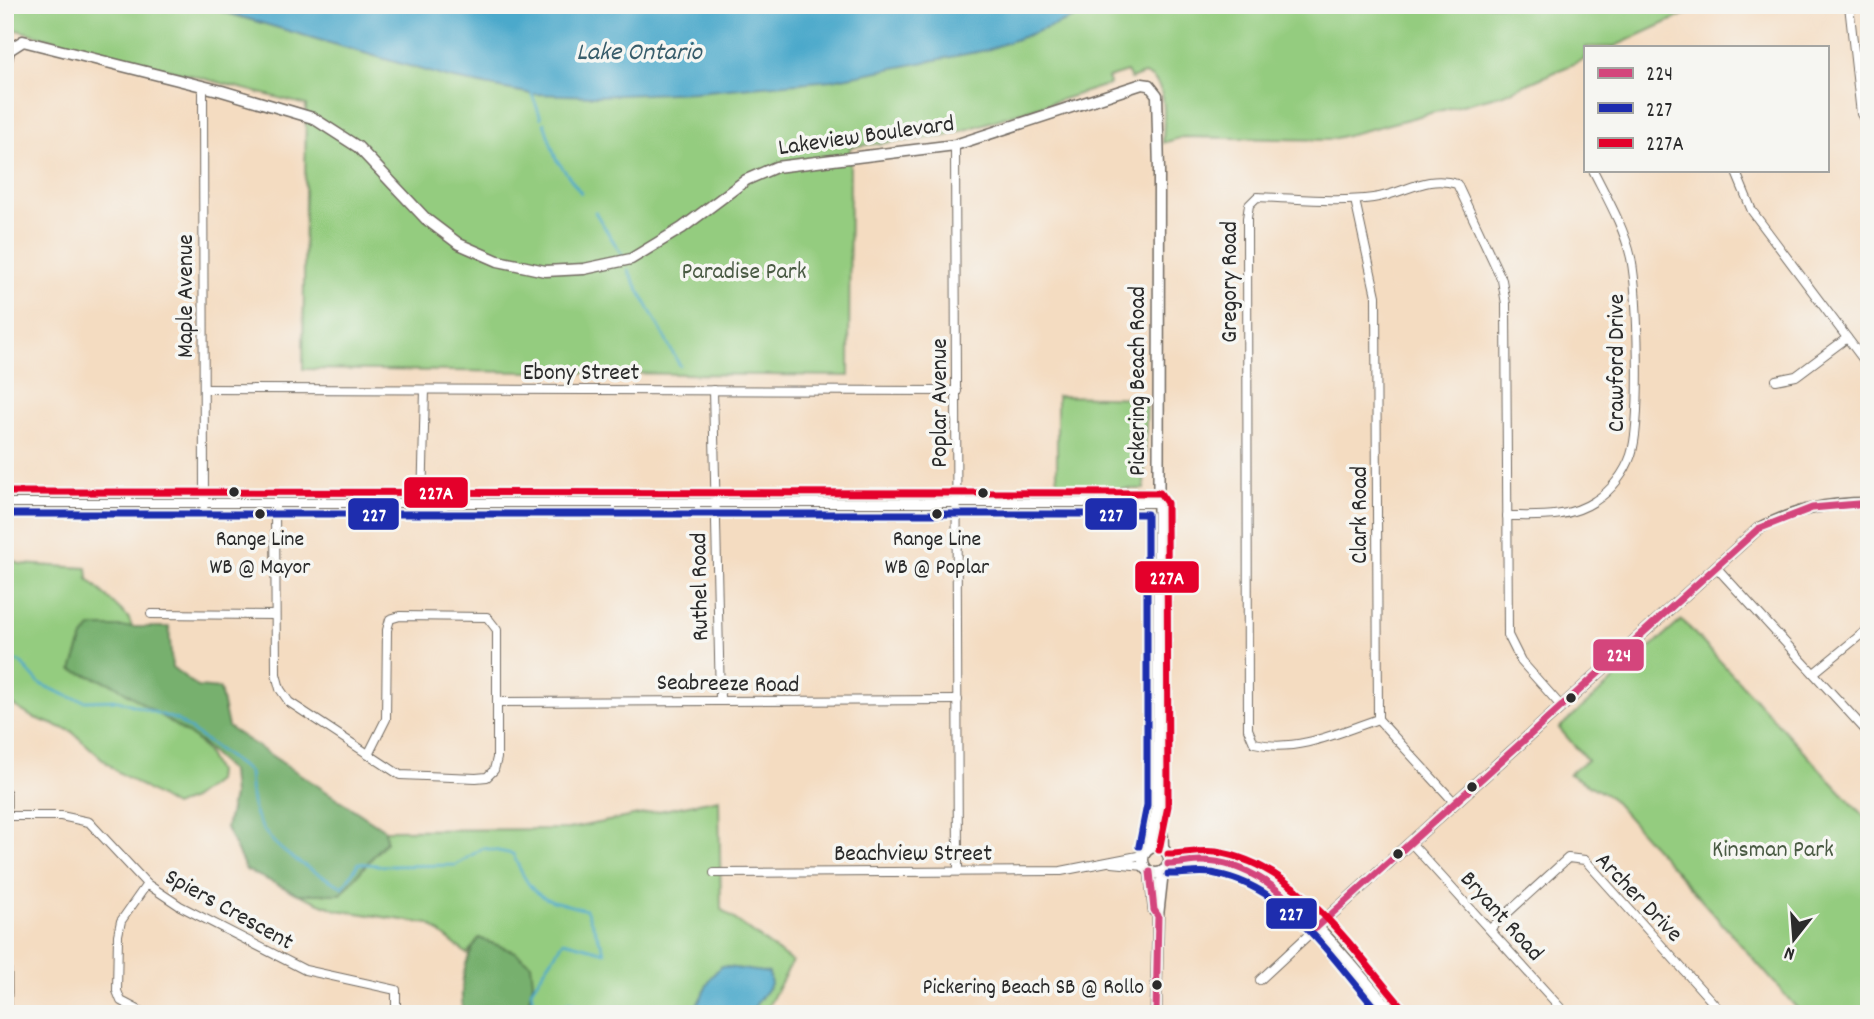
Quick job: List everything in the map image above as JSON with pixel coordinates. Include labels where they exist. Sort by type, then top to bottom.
[{"type":"street","points":[[1849,5],[1861,114],[1869,127]]},
{"type":"street","name":"Lakeview Boulevard","points":[[5,296],[6,72],[12,47],[29,40],[293,111],[327,125],[369,156],[426,219],[459,244],[498,261],[545,271],[584,269],[631,259],[672,235],[746,180],[776,167],[954,145],[1142,84],[1149,85]]},
{"type":"street","name":"Pickering Beach Road","points":[[1149,85],[1157,95],[1158,136],[1158,806],[1147,860],[1154,910],[1158,916]]},
{"type":"street","name":"Maple Avenue","points":[[203,88],[204,505]]},
{"type":"street","name":"Poplar Avenue","points":[[954,145],[958,870]]},
{"type":"street","name":"Crawford Drive","points":[[1507,516],[1559,515],[1595,501],[1625,469],[1634,444],[1634,278],[1626,241],[1594,172]]},
{"type":"street","points":[[1736,172],[1752,211],[1869,367]]},
{"type":"street","name":"Gregory Road","points":[[1378,719],[1305,743],[1271,747],[1254,743],[1248,729],[1248,205],[1257,197],[1355,200],[1375,198],[1438,178],[1457,184],[1502,279],[1506,304],[1508,635],[1521,661],[1561,706]]},
{"type":"street","name":"Clark Road","points":[[1355,200],[1376,296],[1378,719]]},
{"type":"street","points":[[1776,380],[1797,376],[1847,338]]},
{"type":"street","name":"Ebony Street","points":[[204,389],[957,391]]},
{"type":"street","points":[[422,504],[425,390]]},
{"type":"street","name":"Ruthel Road","points":[[713,390],[720,699]]},
{"type":"street","points":[[5,503],[1157,503]]},
{"type":"street","points":[[1260,980],[1758,529],[1790,512],[1820,505],[1869,503]]},
{"type":"street","points":[[275,504],[276,674],[284,696],[289,702],[368,755],[400,775],[487,777],[494,770],[497,758],[498,702],[496,630],[487,617],[421,616],[390,619],[386,719],[368,755]]},
{"type":"street","points":[[1716,567],[1869,734]]},
{"type":"street","points":[[151,614],[275,615]]},
{"type":"street","points":[[1814,673],[1869,628]]},
{"type":"street","name":"Seabreeze Road","points":[[498,702],[958,699]]},
{"type":"street","points":[[1378,719],[1455,803]]},
{"type":"street","points":[[5,793],[6,1014]]},
{"type":"street","name":"Pickering Beach Road","points":[[1156,1014],[1158,916],[1166,860],[1162,813],[1158,806]]},
{"type":"street","name":"Spiers Crescent","points":[[6,816],[61,816],[89,822],[147,884],[180,906],[305,970],[396,990],[396,1014]]},
{"type":"street","name":"Bryant Road","points":[[1411,843],[1566,1014]]},
{"type":"street","name":"Archer Drive","points":[[1490,929],[1568,858],[1585,860],[1723,1014]]},
{"type":"street","points":[[1147,860],[1166,860],[1184,865],[1199,860],[1240,869],[1264,880],[1292,900],[1394,1014]]},
{"type":"street","points":[[1147,860],[1166,860]]},
{"type":"street","name":"Beachview Street","points":[[715,873],[1061,871],[1147,860]]},
{"type":"street","points":[[146,1014],[121,1001],[117,991],[118,935],[121,921],[147,884]]},
{"type":"green space","name":"Paradise Park","points":[[5,5],[200,5],[450,78],[532,94],[1100,10],[1109,5],[1705,5],[1615,46],[1584,46],[1584,59],[1504,94],[1328,140],[1183,137],[1163,143],[1164,103],[1158,85],[1144,74],[1131,79],[1127,72],[1108,78],[1110,84],[946,136],[850,147],[849,376],[303,369],[306,105],[13,29],[5,34]]},
{"type":"green space","points":[[1057,396],[1147,398],[1144,489],[1057,489]]},
{"type":"green space","points":[[5,556],[20,564],[87,568],[88,579],[128,617],[164,704],[206,751],[217,772],[216,781],[192,799],[174,806],[115,770],[71,731],[32,717],[5,700]]},
{"type":"green space","name":"Kinsman Park","points":[[1682,620],[1869,822],[1869,1014],[1802,1014],[1610,797],[1569,774],[1587,760],[1559,728]]},
{"type":"green space","points":[[92,627],[169,627],[172,667],[198,687],[220,689],[228,727],[385,830],[386,841],[341,894],[298,894],[246,870],[226,828],[233,796],[231,772],[201,743],[113,684],[72,670],[83,637]]},
{"type":"green space","points":[[719,799],[721,909],[792,962],[764,1014],[526,1014],[533,982],[479,938],[467,954],[429,924],[337,910],[298,894],[341,894],[386,842],[385,830],[568,829]]},
{"type":"green space","points":[[479,938],[515,952],[531,964],[533,982],[526,1014],[463,1014],[463,974]]},
{"type":"water","name":"Lake Ontario","points":[[200,5],[1109,5],[987,50],[832,80],[696,92],[595,96],[532,94],[450,78]]},
{"type":"water","points":[[721,966],[769,973],[771,984],[749,1014],[693,1014],[711,977]]},
{"type":"waterway","points":[[532,94],[541,118]]},
{"type":"waterway","points":[[544,123],[556,159],[581,193]]},
{"type":"waterway","points":[[595,212],[622,255]]},
{"type":"waterway","points":[[628,270],[680,366]]},
{"type":"waterway","points":[[5,658],[20,662],[40,684],[70,697],[86,701],[118,700],[177,720],[249,772],[254,810],[260,824],[278,847],[303,865],[343,887],[359,863],[384,866],[456,865],[483,848],[513,854],[526,881],[539,895],[586,910],[605,952],[564,941],[531,990],[537,1014]]},
{"type":"waterway","points":[[546,1014],[569,1002],[590,1010],[589,1014]]},
{"type":"transit line","name":"227A","points":[[5,492],[1160,493],[1167,503],[1168,806],[1159,850]]},
{"type":"transit line","name":"224","points":[[1316,928],[1758,529],[1812,508],[1869,503]]},
{"type":"transit line","name":"227","points":[[5,514],[1147,514],[1147,805],[1139,846]]},
{"type":"transit line","name":"227A","points":[[1168,854],[1216,852],[1246,860],[1273,873],[1298,891],[1321,913],[1402,1007]]},
{"type":"transit line","name":"224","points":[[1168,864],[1218,862],[1251,873],[1279,892],[1316,928]]},
{"type":"transit line","name":"224","points":[[1150,872],[1154,910],[1158,916],[1156,1014]]},
{"type":"transit line","name":"227","points":[[1168,874],[1216,874],[1242,882],[1266,894],[1308,929],[1380,1014]]},
{"type":"place","name":"Range Line WB @ Mayor","points":[[260,514]]},
{"type":"place","name":"Range Line WB @ Poplar","points":[[937,514]]},
{"type":"place","name":"Pickering Beach SB @ Rollo","points":[[1157,985]]}]
